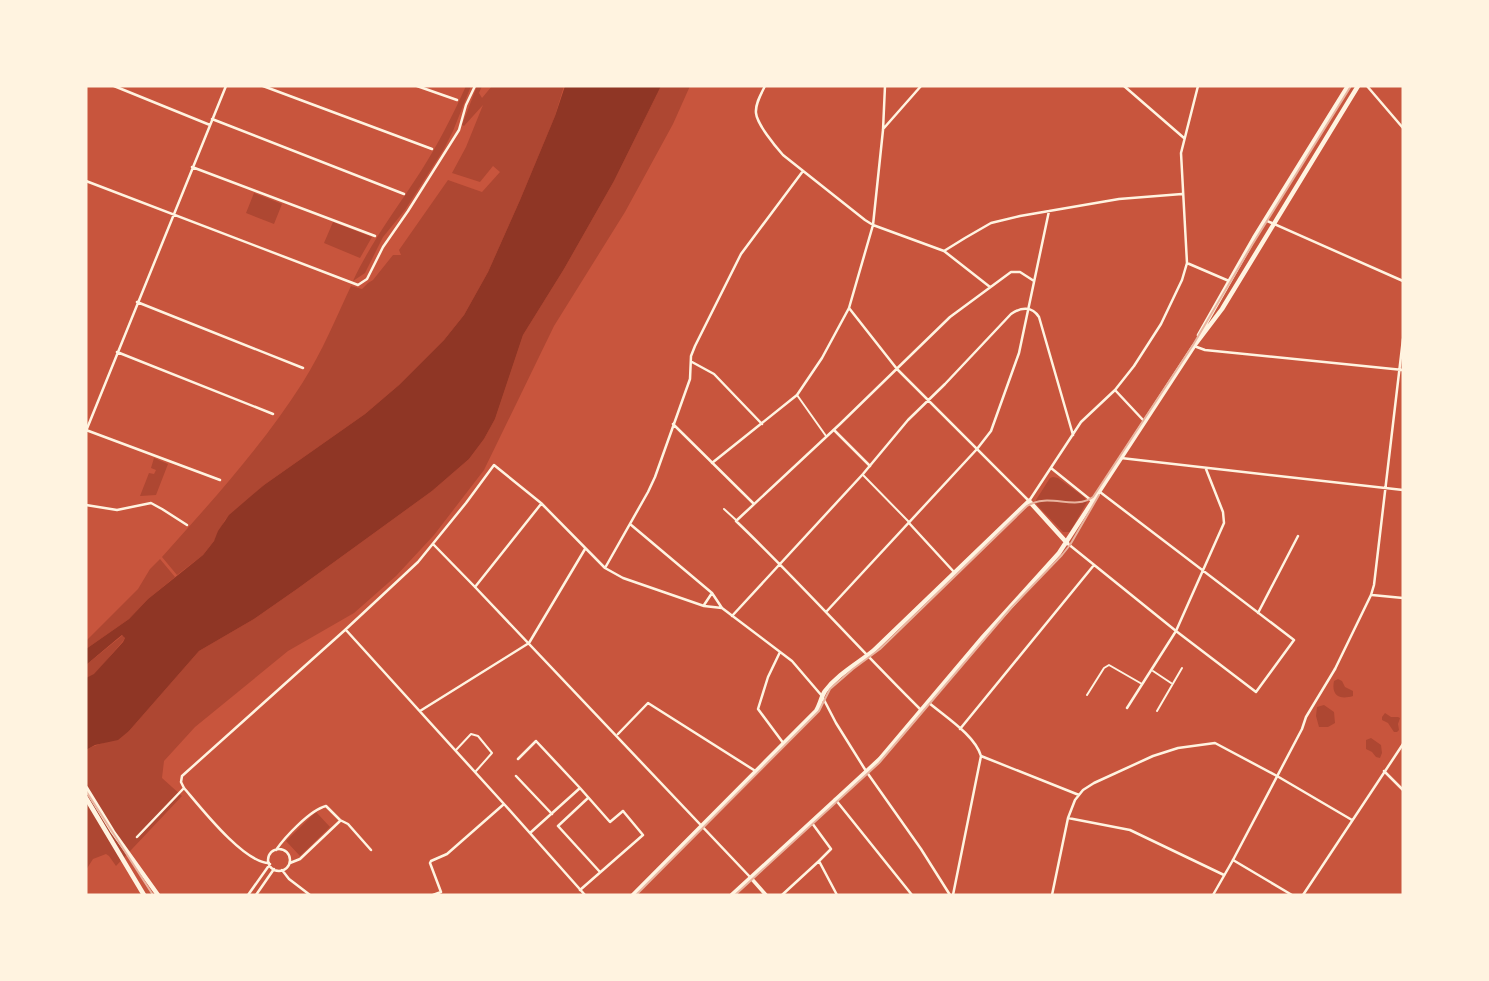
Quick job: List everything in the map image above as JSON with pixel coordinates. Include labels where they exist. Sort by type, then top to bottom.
[{"type":"main road","points":[[1195,346],[1209,316],[1265,220],[1348,86]]},
{"type":"main road","points":[[732,895],[880,759],[1067,543],[1144,421],[1222,309],[1358,86]]},
{"type":"main road","points":[[633,895],[816,711],[830,685],[867,656],[1029,501],[1067,543]]},
{"type":"main road","points":[[86,788],[144,895]]},
{"type":"main road","points":[[86,798],[158,895]]},
{"type":"street","points":[[114,86],[210,125]]},
{"type":"street","points":[[220,480],[86,430],[226,86]]},
{"type":"street","points":[[263,86],[432,149]]},
{"type":"street","points":[[417,86],[457,100]]},
{"type":"street","points":[[86,181],[358,285],[368,279],[383,247],[458,130],[475,86]]},
{"type":"street","points":[[765,86],[756,106],[756,115],[783,155],[873,225],[944,251],[990,287]]},
{"type":"street","points":[[712,463],[797,395],[822,358],[849,308],[873,225],[885,86]]},
{"type":"street","points":[[883,130],[921,86]]},
{"type":"street","points":[[1124,86],[1184,138]]},
{"type":"street","points":[[849,308],[897,369],[1029,501],[1087,416],[1115,390],[1134,366],[1161,324],[1182,280],[1187,263],[1181,153],[1198,86]]},
{"type":"street","points":[[1367,86],[1403,128]]},
{"type":"street","points":[[212,120],[404,194]]},
{"type":"street","points":[[192,167],[375,236]]},
{"type":"street","points":[[605,568],[655,477],[690,379],[691,356],[741,254],[803,172]]},
{"type":"street","points":[[944,251],[991,223],[1020,216],[1119,199],[1183,194]]},
{"type":"street","points":[[826,612],[991,431],[1019,353],[1049,212]]},
{"type":"street","points":[[1265,220],[1403,281]]},
{"type":"street","points":[[1187,263],[1230,281]]},
{"type":"street","points":[[921,710],[736,521],[950,317],[1015,271],[1034,281]]},
{"type":"street","points":[[137,302],[303,368]]},
{"type":"street","points":[[732,616],[863,474],[908,420],[1017,309],[1029,308],[1039,317],[1073,435]]},
{"type":"street","points":[[1213,895],[1303,723],[1335,669],[1371,595],[1402,369],[1403,339]]},
{"type":"street","points":[[1195,346],[1205,350],[1402,369]]},
{"type":"street","points":[[117,352],[273,414]]},
{"type":"street","points":[[691,362],[707,369],[723,382],[762,424]]},
{"type":"street","points":[[1115,390],[1144,421]]},
{"type":"street","points":[[673,424],[754,503]]},
{"type":"street","points":[[834,430],[870,466]]},
{"type":"street","points":[[1121,458],[1403,490]]},
{"type":"street","points":[[341,820],[300,859],[282,870],[274,869],[270,864],[260,862],[235,845],[184,788],[182,776],[418,562],[494,465],[541,503],[605,568],[623,578],[704,606],[722,608]]},
{"type":"street","points":[[1051,468],[1093,501]]},
{"type":"street","points":[[1127,708],[1175,631],[1224,523],[1206,469]]},
{"type":"street","points":[[1067,543],[1175,631],[1256,692],[1294,640],[1099,491]]},
{"type":"street","points":[[86,505],[117,510],[150,503],[187,525]]},
{"type":"street","points":[[475,587],[541,503]]},
{"type":"street","points":[[908,522],[954,572]]},
{"type":"street","points":[[630,524],[712,593],[722,608],[780,652],[805,676],[822,696],[866,771],[951,895]]},
{"type":"street","points":[[1258,613],[1298,536]]},
{"type":"street","points":[[433,544],[766,895]]},
{"type":"street","points":[[420,711],[529,643],[585,549]]},
{"type":"street","points":[[960,729],[1094,565]]},
{"type":"street","points":[[704,606],[712,593]]},
{"type":"street","points":[[1371,595],[1403,598]]},
{"type":"street","points":[[345,630],[585,895]]},
{"type":"street","points":[[780,652],[768,677],[758,709],[784,744]]},
{"type":"street","points":[[928,702],[976,744],[981,756],[951,895]]},
{"type":"street","points":[[617,735],[648,703],[757,772]]},
{"type":"street","points":[[518,759],[536,741],[610,822],[623,811],[643,835],[580,890]]},
{"type":"street","points":[[1052,895],[1068,818],[1079,795],[1089,785],[1153,755],[1178,748],[1211,742],[1219,745],[1352,820]]},
{"type":"street","points":[[1303,895],[1403,744]]},
{"type":"street","points":[[981,756],[1079,795]]},
{"type":"street","points":[[1384,771],[1403,790]]},
{"type":"street","points":[[516,776],[552,814]]},
{"type":"street","points":[[137,837],[184,788]]},
{"type":"street","points":[[530,833],[580,788]]},
{"type":"street","points":[[588,798],[558,826],[600,872]]},
{"type":"street","points":[[835,799],[912,895]]},
{"type":"street","points":[[433,895],[442,894],[431,861],[447,853],[504,804]]},
{"type":"street","points":[[248,895],[270,864],[270,855],[318,808],[328,807],[348,824],[371,850]]},
{"type":"street","points":[[1068,818],[1130,830],[1224,875]]},
{"type":"street","points":[[782,895],[831,849],[811,821]]},
{"type":"street","points":[[276,850],[281,849],[288,853],[290,863]]},
{"type":"street","points":[[1233,860],[1292,895]]},
{"type":"street","points":[[819,861],[837,895]]},
{"type":"street","points":[[256,895],[274,869]]},
{"type":"street","points":[[282,870],[310,895]]},
{"type":"lane","points":[[797,395],[826,437]]},
{"type":"lane","points":[[863,474],[908,522]]},
{"type":"lane","points":[[724,509],[736,521]]},
{"type":"lane","points":[[1087,695],[1104,668],[1109,665],[1143,684]]},
{"type":"lane","points":[[1157,711],[1182,668]]},
{"type":"lane","points":[[1152,670],[1172,684]]},
{"type":"lane","points":[[455,750],[471,734],[478,736],[492,753],[475,772]]},
{"type":"shaded area","points":[[466,86],[471,86],[444,149],[405,210],[383,237],[365,273],[353,281],[376,239],[421,171],[451,119]]},
{"type":"shaded area","points":[[477,86],[482,86],[479,93],[482,98],[492,86],[564,86],[555,116],[520,200],[488,272],[464,315],[444,340],[399,385],[365,414],[264,485],[225,520],[203,555],[177,575],[162,557],[236,472],[288,405],[316,359],[351,286],[362,289],[393,255],[401,255],[399,250],[448,180],[482,192],[500,172],[493,166],[480,182],[452,173],[483,105],[464,126],[462,125]]},
{"type":"shaded area","points":[[565,86],[661,86],[614,181],[523,335],[495,419],[484,439],[469,459],[432,491],[254,619],[199,651],[118,740],[86,750],[86,678],[94,674],[125,638],[122,635],[86,665],[86,649],[129,619],[148,599],[203,555],[229,515],[264,485],[365,414],[444,340],[464,315],[488,272],[555,116]]},
{"type":"shaded area","points":[[661,86],[690,86],[673,124],[625,212],[554,326],[484,470],[434,535],[396,576],[354,613],[288,651],[195,727],[164,761],[162,778],[182,796],[116,866],[106,854],[93,859],[86,870],[86,750],[129,731],[199,651],[254,619],[297,589],[432,491],[469,459],[495,419],[523,335],[614,181]]},
{"type":"shaded area","points":[[254,193],[282,204],[274,224],[246,213]]},
{"type":"shaded area","points":[[333,222],[372,237],[360,258],[324,243]]},
{"type":"shaded area","points":[[154,458],[168,464],[156,495],[140,496],[149,473],[154,474],[156,470],[151,468]]},
{"type":"shaded area","points":[[1053,477],[1084,497],[1087,502],[1070,532],[1063,532],[1037,505],[1036,500]]},
{"type":"shaded area","points":[[160,559],[175,577],[129,619],[86,649],[86,641],[138,589],[150,569]]},
{"type":"shaded area","points":[[123,635],[123,641],[94,675],[86,678],[86,665]]},
{"type":"shaded area","points":[[1338,679],[1353,691],[1353,696],[1340,697],[1335,693],[1334,681]]},
{"type":"shaded area","points":[[1324,705],[1334,712],[1335,723],[1328,727],[1319,727],[1317,707]]},
{"type":"shaded area","points":[[1385,713],[1400,718],[1397,732],[1382,720]]},
{"type":"shaded area","points":[[1371,738],[1381,745],[1380,758],[1366,749],[1366,740]]},
{"type":"shaded area","points":[[316,812],[330,827],[300,856],[286,841]]},
{"type":"tram line","points":[[636,895],[819,711],[830,689],[880,649],[1027,506],[1044,501],[1086,501],[1093,497],[1193,345],[1351,86]]},
{"type":"tram line","points":[[735,895],[879,763],[1011,608],[1062,555],[1099,495]]},
{"type":"tram line","points":[[86,791],[153,895]]}]
